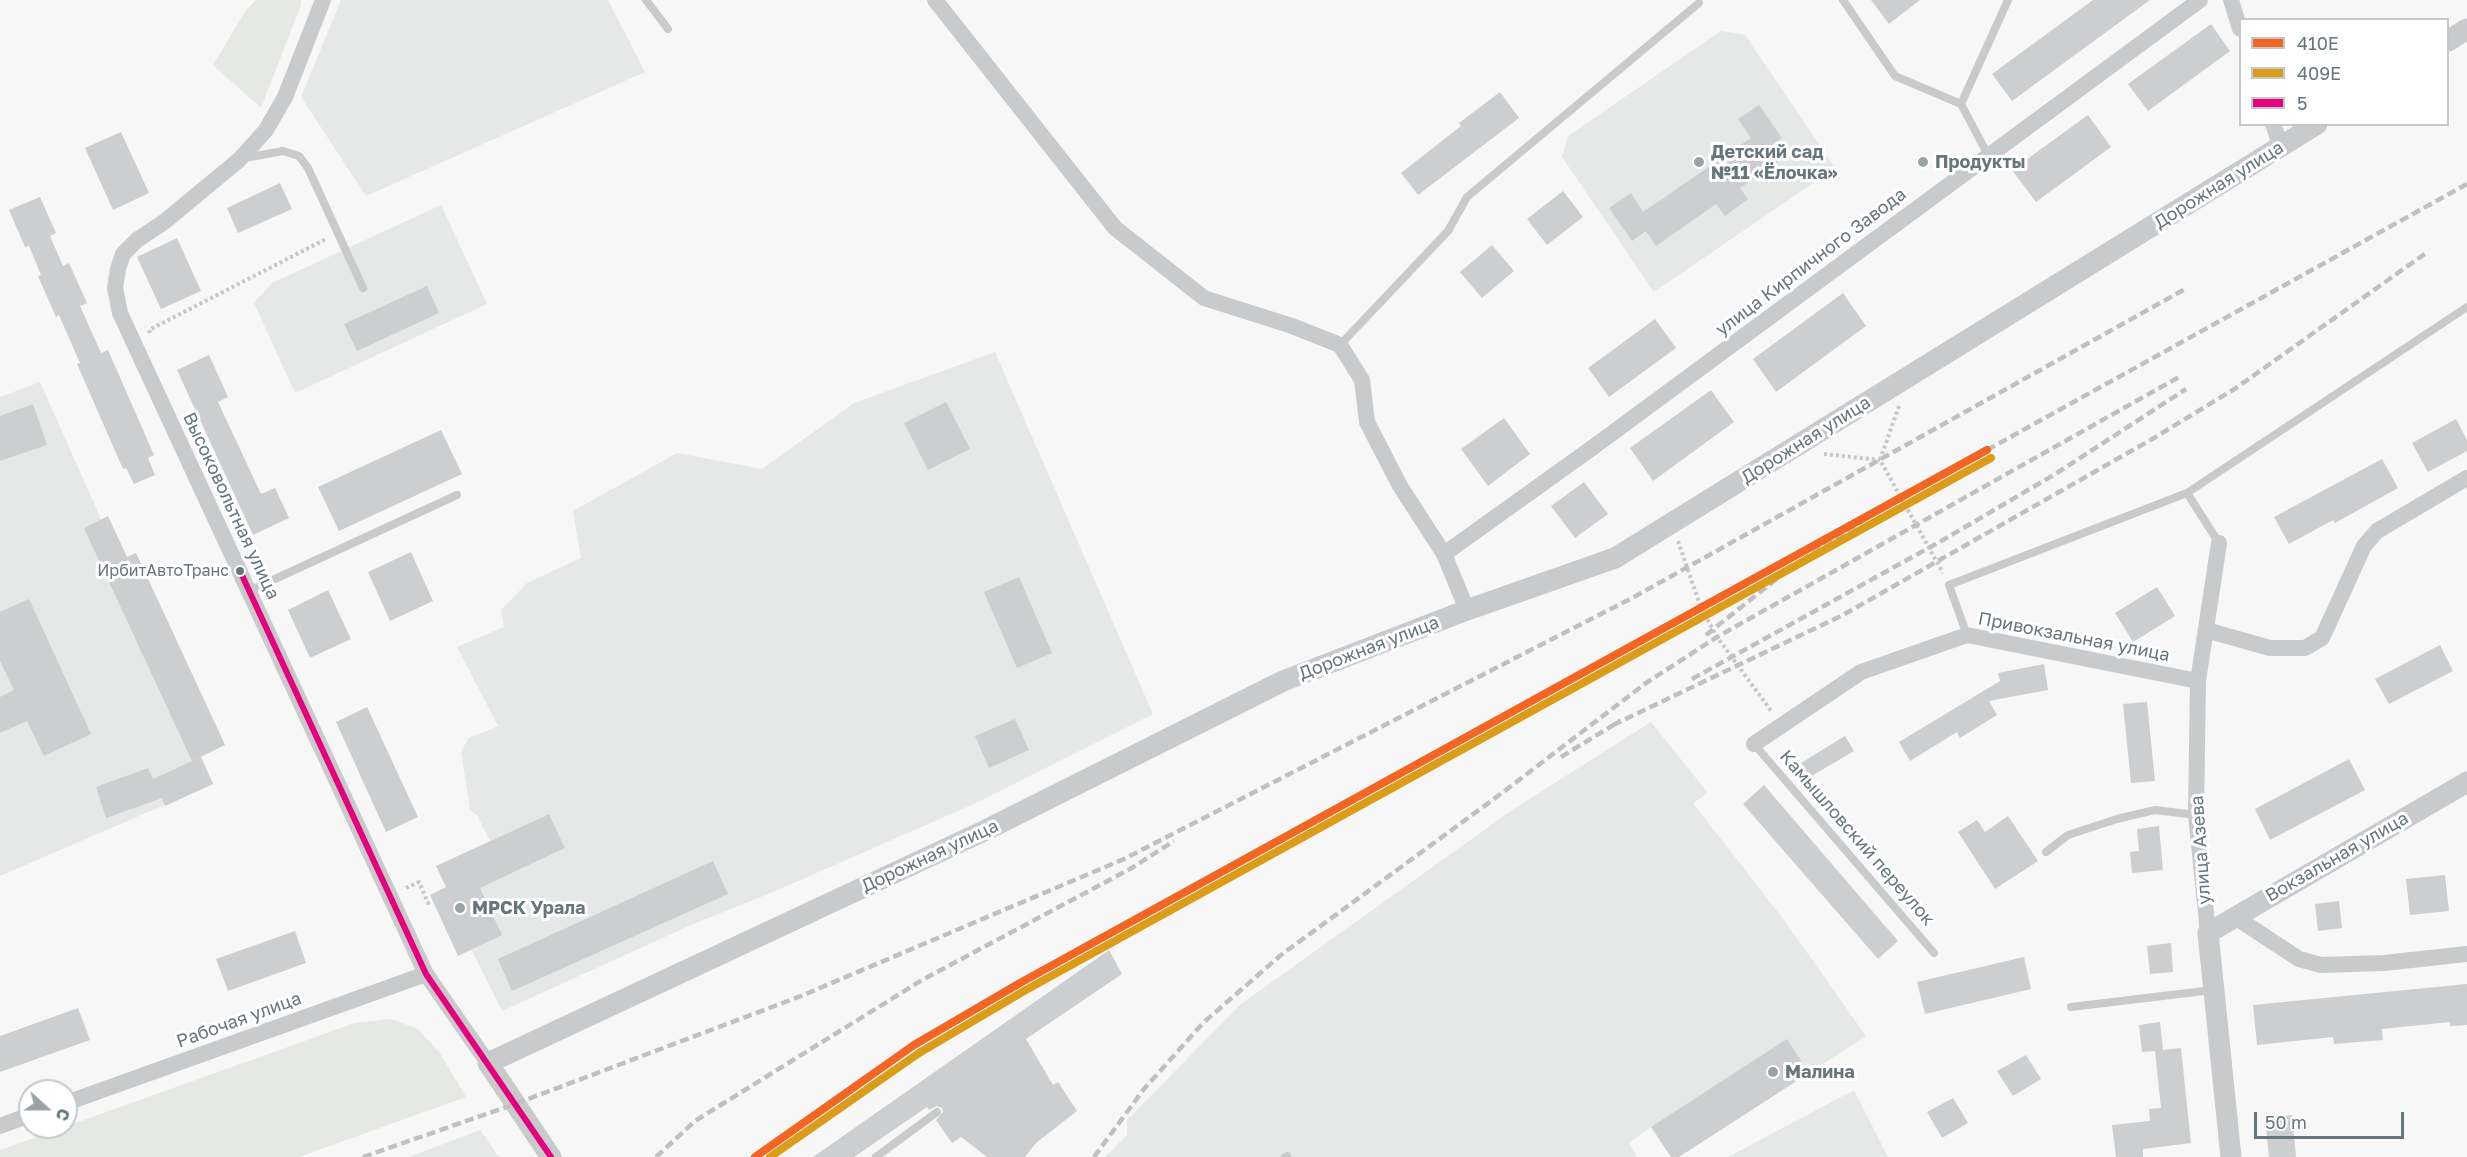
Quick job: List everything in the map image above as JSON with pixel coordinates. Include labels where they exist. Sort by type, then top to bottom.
[{"type":"street","name":"Высоковольтная улица","points":[[323,0],[285,96],[266,130],[239,160],[164,222],[137,240],[123,254],[115,288],[120,313],[426,974],[488,1064]]},
{"type":"street","points":[[935,0],[1115,228],[1204,298],[1292,326],[1340,345],[1362,380],[1367,422],[1400,486],[1444,554],[1467,610]]},
{"type":"street","name":"улица Кирпичного Завода","points":[[1444,554],[1602,441],[2200,0]]},
{"type":"street","points":[[2231,0],[2239,23]]},
{"type":"street","points":[[2449,40],[2467,28]]},
{"type":"street","points":[[2274,126],[2281,147]]},
{"type":"street","name":"Дорожная улица","points":[[488,1064],[986,830],[1283,681],[1467,610],[1615,558],[2314,126]]},
{"type":"street","points":[[2206,630],[2270,648],[2305,648],[2322,638],[2364,546],[2377,531],[2467,478]]},
{"type":"street","name":"улица Азева","points":[[2219,543],[2198,681],[2196,815],[2231,1157]]},
{"type":"street","name":"Привокзальная улица","points":[[1754,744],[1861,672],[1967,634],[2198,681]]},
{"type":"street","name":"Вокзальная улица","points":[[2208,933],[2467,782]]},
{"type":"street","points":[[2235,917],[2299,959],[2321,965],[2384,963],[2467,954]]},
{"type":"street","name":"Рабочая улица","points":[[78,1098],[426,974]]},
{"type":"street","points":[[488,1064],[551,1157]]},
{"type":"street","points":[[0,1126],[18,1119]]},
{"type":"lane","points":[[646,0],[668,29]]},
{"type":"lane","points":[[1843,0],[1895,76],[1961,104],[1988,155]]},
{"type":"lane","points":[[1961,104],[2008,0]]},
{"type":"lane","points":[[1340,345],[1449,231],[1467,197],[1699,3]]},
{"type":"lane","points":[[239,160],[283,151],[298,156],[308,168],[363,288]]},
{"type":"lane","points":[[1967,634],[1949,585],[2187,493],[2467,307]]},
{"type":"lane","points":[[2187,493],[2219,543]]},
{"type":"lane","points":[[249,591],[457,495]]},
{"type":"lane","name":"Камышловский переулок","points":[[1754,744],[1934,953]]},
{"type":"lane","points":[[2046,852],[2068,835],[2117,819],[2155,810],[2196,815]]},
{"type":"lane","points":[[2071,1007],[2213,990]]},
{"type":"lane","points":[[876,1157],[937,1112]]},
{"type":"path","points":[[154,340],[149,330],[338,233]]},
{"type":"path","points":[[1910,375],[1880,460],[1949,585]]},
{"type":"path","points":[[1790,450],[1880,460]]},
{"type":"path","points":[[1682,551],[1701,608],[1717,637],[1782,726]]},
{"type":"path","points":[[410,898],[405,888],[418,882],[428,903],[432,901]]},
{"type":"shaded area","points":[[256,0],[301,0],[261,108],[213,65],[246,10]]},
{"type":"shaded area","points":[[341,0],[608,0],[645,72],[366,196],[301,97]]},
{"type":"shaded area","name":"Детский сад №11 «Ёлочка»","points":[[1721,31],[1745,35],[1835,168],[1654,292],[1562,157],[1568,136]]},
{"type":"shaded area","points":[[441,205],[487,304],[295,393],[254,303],[272,283]]},
{"type":"shaded area","points":[[995,352],[1153,714],[976,803],[773,892],[691,925],[502,1011],[471,949],[480,888],[565,848],[549,814],[490,841],[477,815],[470,810],[461,751],[469,738],[498,726],[457,647],[504,627],[501,610],[527,583],[581,558],[573,511],[677,453],[762,469],[854,403]]},
{"type":"shaded area","points":[[40,382],[101,519],[127,557],[136,553],[225,745],[201,757],[213,784],[0,876],[0,397]]},
{"type":"shaded area","points":[[1651,722],[1708,793],[1693,803],[1784,920],[1866,1036],[1809,1073],[1651,1127],[1629,1143],[1637,1157],[1105,1157],[1127,1135],[1127,1120],[1241,1004],[1515,808]]},
{"type":"shaded area","points":[[391,1019],[418,1029],[440,1053],[466,1097],[299,1157],[0,1157],[0,1150],[31,1139],[78,1139],[78,1122],[355,1023]]},
{"type":"shaded area","points":[[1854,1090],[1888,1157],[1728,1157]]},
{"type":"shaded area","points":[[480,1130],[499,1157],[409,1157]]},
{"type":"building","points":[[1871,0],[1920,0],[1889,24]]},
{"type":"building","points":[[2093,0],[2150,0],[2012,101],[1992,74]]},
{"type":"building","points":[[2211,24],[2230,51],[2148,111],[2128,84]]},
{"type":"building","points":[[1500,92],[1519,118],[1418,195],[1401,173],[1461,126],[1459,123]]},
{"type":"building","points":[[1759,105],[1782,138],[1769,147],[1778,162],[1740,188],[1748,199],[1725,216],[1716,204],[1656,246],[1646,231],[1632,241],[1609,208],[1631,193],[1643,212],[1751,138],[1738,119]]},
{"type":"building","points":[[2088,115],[2111,147],[2036,202],[2012,170]]},
{"type":"building","points":[[121,132],[149,193],[113,210],[85,148]]},
{"type":"building","points":[[280,183],[292,209],[238,233],[227,208]]},
{"type":"building","points":[[1563,191],[1583,217],[1547,245],[1527,219]]},
{"type":"building","points":[[40,197],[56,233],[50,236],[63,266],[69,263],[87,303],[80,306],[101,353],[108,350],[154,455],[148,458],[155,475],[134,484],[126,468],[123,469],[77,364],[80,363],[59,315],[56,317],[38,276],[41,275],[29,246],[25,247],[9,210]]},
{"type":"building","points":[[177,238],[201,291],[161,309],[137,257]]},
{"type":"building","points":[[1492,245],[1514,271],[1482,298],[1460,272]]},
{"type":"building","points":[[427,286],[439,313],[357,351],[344,324]]},
{"type":"building","points":[[1843,293],[1866,326],[1776,392],[1753,359]]},
{"type":"building","points":[[1655,319],[1676,348],[1609,397],[1588,368]]},
{"type":"building","points":[[209,355],[228,397],[218,402],[261,494],[275,488],[289,518],[253,535],[177,370]]},
{"type":"building","points":[[1711,390],[1734,422],[1653,481],[1630,448]]},
{"type":"building","points":[[946,402],[970,449],[928,470],[904,423]]},
{"type":"building","points":[[33,404],[47,445],[0,461],[0,416]]},
{"type":"building","points":[[1504,418],[1530,454],[1488,486],[1461,449]]},
{"type":"building","points":[[2456,419],[2467,440],[2467,451],[2428,472],[2412,443]]},
{"type":"building","points":[[441,430],[462,474],[339,531],[318,487]]},
{"type":"building","points":[[2382,459],[2398,488],[2335,523],[2333,520],[2289,544],[2274,517]]},
{"type":"building","points":[[1584,482],[1608,514],[1575,538],[1551,506]]},
{"type":"building","points":[[108,516],[127,557],[136,553],[225,745],[192,761],[84,528]]},
{"type":"building","points":[[411,552],[433,601],[390,621],[368,572]]},
{"type":"building","points":[[1019,577],[1052,653],[1017,668],[984,592]]},
{"type":"building","points":[[2157,587],[2175,616],[2133,642],[2115,613]]},
{"type":"building","points":[[328,590],[351,639],[310,658],[288,610]]},
{"type":"building","points":[[29,599],[91,734],[44,756],[27,721],[0,733],[0,697],[14,690],[0,661],[0,612]]},
{"type":"building","points":[[2440,645],[2453,671],[2389,704],[2375,679]]},
{"type":"building","points":[[2044,664],[2048,690],[1989,701],[1997,715],[1960,738],[1957,732],[1910,761],[1899,742],[2000,681],[1998,673]]},
{"type":"building","points":[[2147,702],[2155,781],[2131,783],[2123,704]]},
{"type":"building","points":[[367,707],[418,817],[386,832],[336,722]]},
{"type":"building","points":[[1015,719],[1029,750],[989,768],[975,736]]},
{"type":"building","points":[[1845,736],[1854,751],[1810,777],[1801,763]]},
{"type":"building","points":[[201,757],[213,784],[165,806],[162,798],[106,818],[96,787],[148,768],[153,779]]},
{"type":"building","points":[[2349,759],[2365,790],[2270,840],[2255,809]]},
{"type":"building","points":[[1764,785],[1898,941],[1878,959],[1743,804]]},
{"type":"building","points":[[549,814],[565,848],[480,888],[502,935],[458,956],[430,895],[446,887],[436,866]]},
{"type":"building","points":[[2008,816],[2038,861],[1995,889],[1958,832],[1977,820],[1985,832]]},
{"type":"building","points":[[2159,826],[2163,870],[2132,873],[2130,852],[2139,851],[2137,829]]},
{"type":"building","points":[[713,861],[728,894],[512,991],[498,959]]},
{"type":"building","points":[[2445,875],[2449,911],[2410,915],[2406,879]]},
{"type":"building","points":[[2339,901],[2342,928],[2318,931],[2315,904]]},
{"type":"building","points":[[295,931],[306,963],[228,991],[216,959]]},
{"type":"building","points":[[2171,943],[2173,972],[2150,974],[2147,946]]},
{"type":"building","points":[[1109,950],[1122,974],[1026,1039],[1053,1085],[1058,1082],[1077,1111],[1036,1143],[1025,1157],[987,1157],[961,1137],[952,1143],[936,1120],[943,1112],[942,1108],[937,1106],[929,1110],[927,1107],[854,1157],[813,1157]]},
{"type":"building","points":[[2024,957],[2031,989],[1925,1014],[1917,982]]},
{"type":"building","points":[[2467,984],[2467,1025],[2450,1026],[2450,1022],[2382,1029],[2383,1040],[2334,1044],[2333,1037],[2257,1045],[2253,1005]]},
{"type":"building","points":[[78,1008],[90,1040],[0,1072],[0,1036]]},
{"type":"building","points":[[2160,1022],[2163,1050],[2181,1048],[2191,1143],[2143,1149],[2143,1157],[2116,1157],[2112,1125],[2150,1121],[2149,1109],[2161,1108],[2155,1051],[2142,1052],[2139,1025]]},
{"type":"building","points":[[1787,1039],[1809,1073],[1679,1157],[1671,1157],[1651,1127]]},
{"type":"building","points":[[2026,1055],[2041,1079],[2013,1096],[1997,1071]]},
{"type":"building","points":[[1953,1098],[1968,1123],[1942,1138],[1927,1112]]},
{"type":"building","points":[[2292,1115],[2296,1157],[2269,1157],[2265,1118]]},
{"type":"railway","points":[[1987,450],[2467,184]]},
{"type":"railway","points":[[1613,725],[1843,615],[2154,438],[2236,388],[2426,253]]},
{"type":"railway","points":[[363,1157],[515,1104],[801,996],[1124,859],[1634,597],[2187,288]]},
{"type":"railway","points":[[1094,1157],[1144,1089],[1203,1023],[1281,955],[1498,796],[1646,683],[1717,637],[2179,377]]},
{"type":"railway","points":[[1692,679],[1943,540],[2057,473],[2186,389]]},
{"type":"railway","points":[[1706,635],[1793,566],[1889,504]]},
{"type":"railway","points":[[1561,757],[1620,721]]},
{"type":"railway","points":[[656,1157],[695,1121],[922,980],[1130,869],[1174,841]]},
{"type":"transit line","name":"410E","points":[[755,1157],[914,1045],[1020,983],[1987,450]]},
{"type":"transit line","name":"409E","points":[[770,1157],[919,1053],[1024,991],[1991,458]]},
{"type":"transit line","name":"5","points":[[240,571],[426,974],[551,1157]]},
{"type":"place","name":"Детский сад №11 «Ёлочка»","points":[[1699,162]]},
{"type":"place","name":"Продукты","points":[[1923,162]]},
{"type":"place","name":"ИрбитАвтоТранс","points":[[240,571]]},
{"type":"place","name":"МРСК Урала","points":[[460,908]]},
{"type":"place","name":"Малина","points":[[1773,1072]]}]
